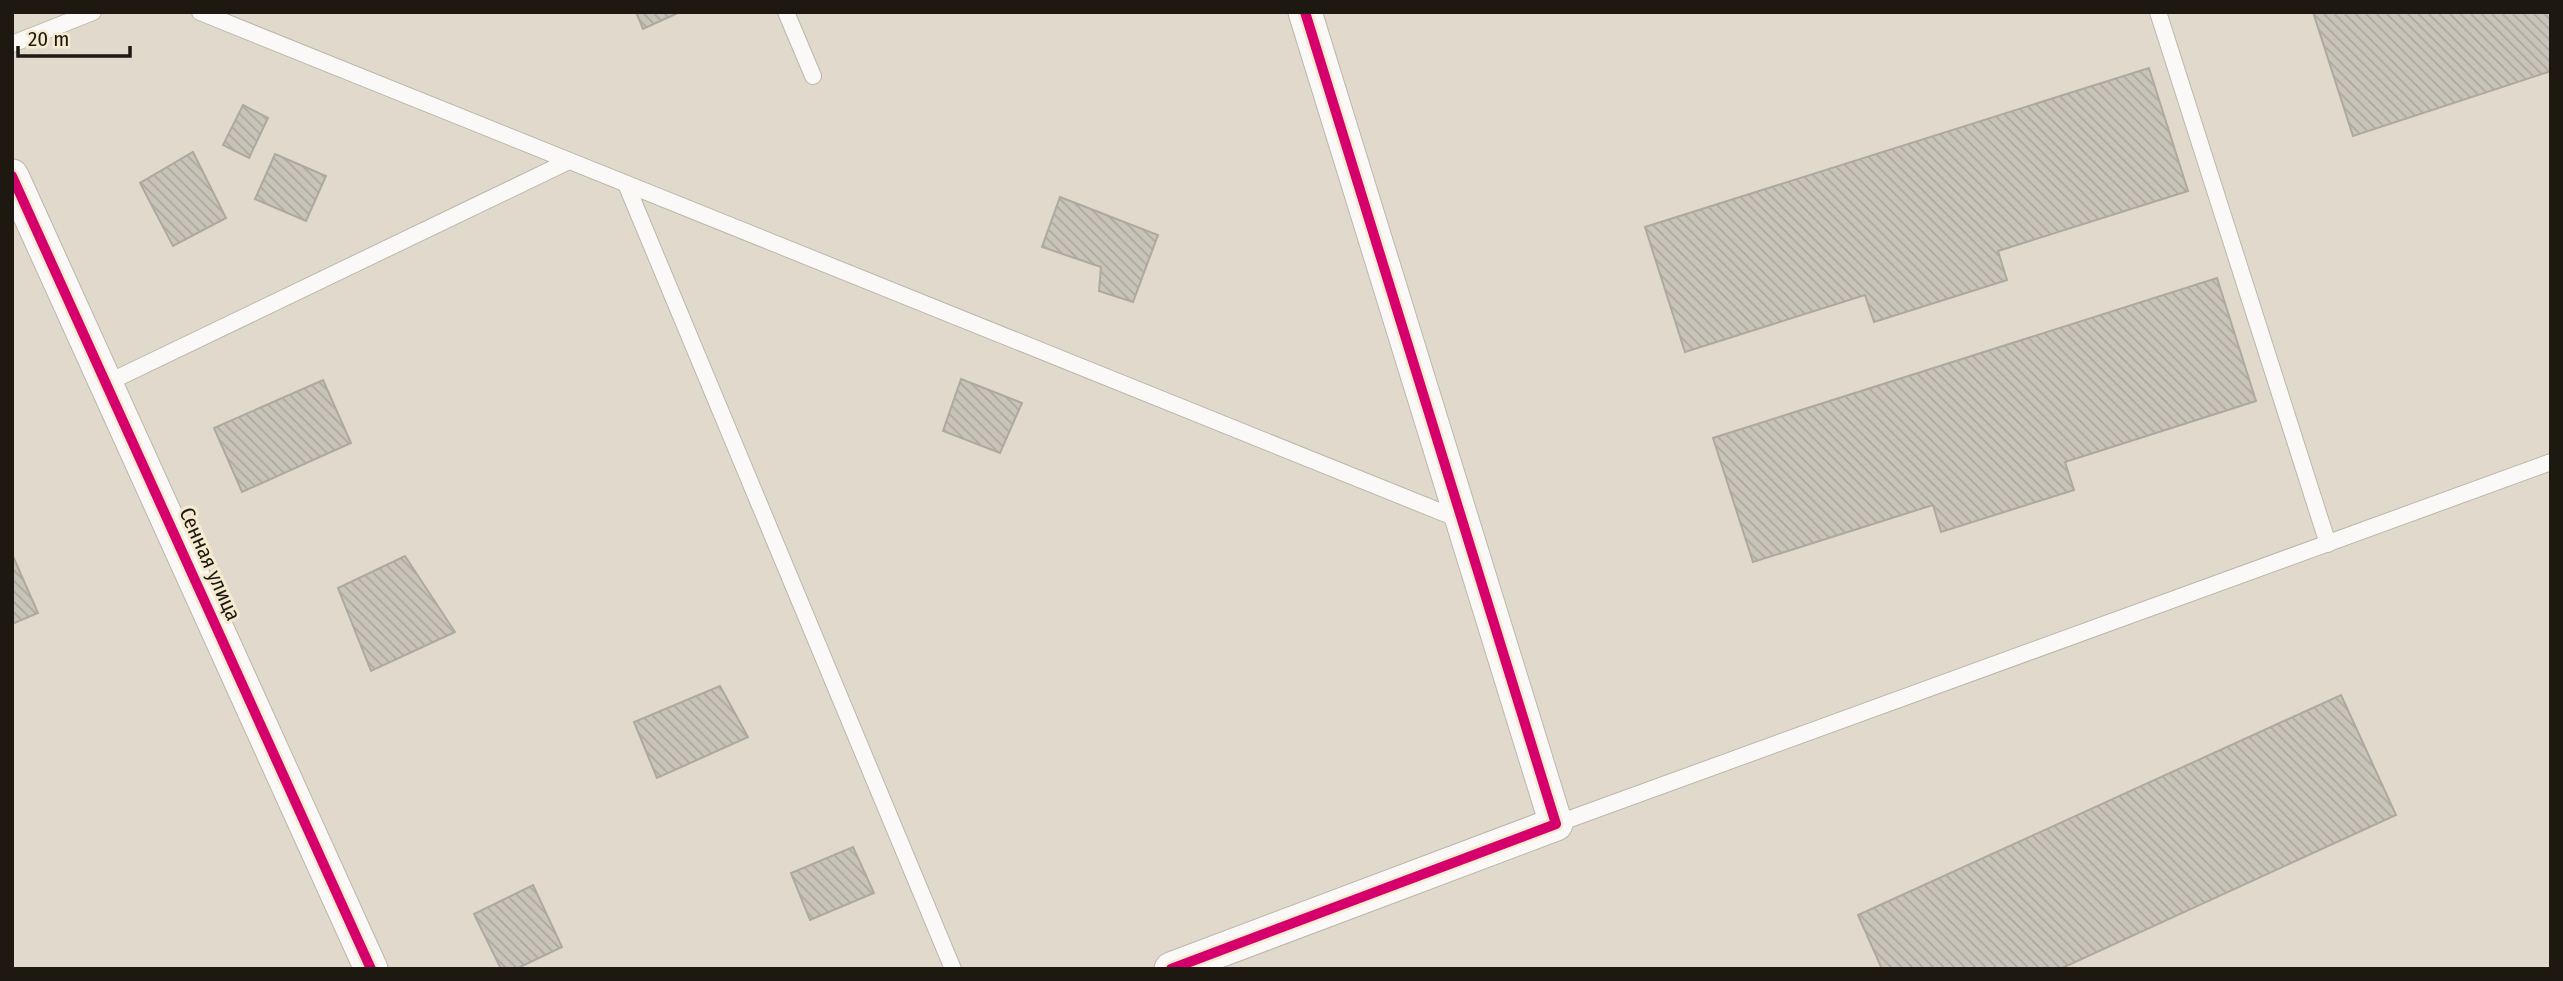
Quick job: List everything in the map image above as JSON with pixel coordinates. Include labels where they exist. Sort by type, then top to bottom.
[{"type":"street","points":[[1171,969],[1556,824],[1305,12]]},
{"type":"street","name":"Сенная улица","points":[[12,176],[370,969]]},
{"type":"lane","points":[[12,44],[93,12]]},
{"type":"lane","points":[[200,12],[1462,520]]},
{"type":"lane","points":[[786,12],[813,76]]},
{"type":"lane","points":[[2158,12],[2328,544]]},
{"type":"lane","points":[[107,383],[569,161]]},
{"type":"lane","points":[[626,184],[953,969]]},
{"type":"lane","points":[[1556,824],[2551,462]]},
{"type":"building","points":[[636,12],[680,12],[643,29]]},
{"type":"building","points":[[2313,12],[2551,12],[2551,71],[2353,136]]},
{"type":"building","points":[[2149,68],[2188,191],[1998,251],[2007,280],[1874,322],[1865,295],[1685,352],[1645,227]]},
{"type":"building","points":[[243,105],[268,118],[249,158],[223,145]]},
{"type":"building","points":[[193,152],[226,218],[173,246],[140,183]]},
{"type":"building","points":[[275,154],[326,176],[306,221],[255,199]]},
{"type":"building","points":[[1060,197],[1158,235],[1133,302],[1099,291],[1101,267],[1042,247]]},
{"type":"building","points":[[2217,278],[2256,401],[2065,462],[2074,490],[1941,532],[1933,505],[1753,562],[1713,438]]},
{"type":"building","points":[[961,379],[1022,403],[1000,453],[943,431]]},
{"type":"building","points":[[323,380],[351,443],[242,492],[214,428]]},
{"type":"building","points":[[12,554],[38,613],[12,624]]},
{"type":"building","points":[[405,556],[455,632],[371,671],[338,588]]},
{"type":"building","points":[[720,686],[748,737],[657,778],[634,722]]},
{"type":"building","points":[[2341,695],[2396,815],[2060,969],[1882,969],[1858,915]]},
{"type":"building","points":[[853,847],[874,893],[810,920],[791,873]]},
{"type":"building","points":[[533,885],[562,947],[516,969],[501,969],[474,914]]},
{"type":"cycle path","points":[[1171,969],[1556,824],[1305,12]]},
{"type":"cycle path","points":[[12,176],[371,969]]}]
